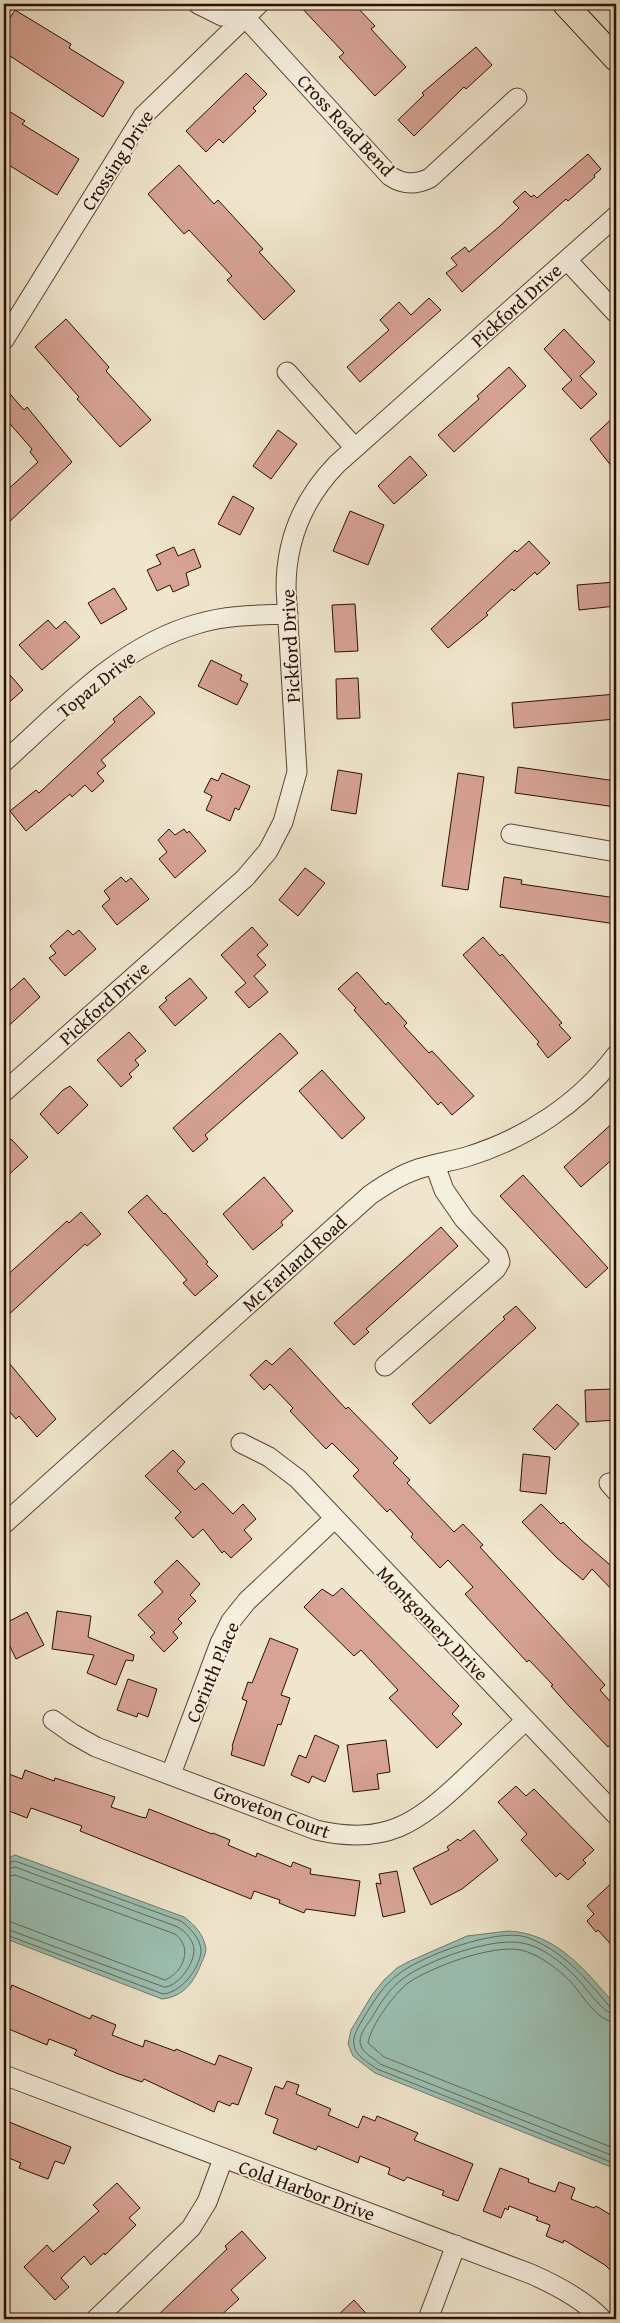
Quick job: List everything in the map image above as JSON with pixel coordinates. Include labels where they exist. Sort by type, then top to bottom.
[{"type":"main road","points":[[565,4],[616,59]]},
{"type":"street","points":[[198,4],[222,16],[245,17]]},
{"type":"street","name":"Crossing Drive","points":[[4,340],[143,116],[259,4]]},
{"type":"street","name":"Cross Road Bend","points":[[245,17],[390,176],[405,182],[415,183],[430,178],[517,98]]},
{"type":"street","name":"Pickford Drive","points":[[4,1092],[245,878],[272,844],[283,822],[296,772],[287,562],[295,529],[306,505],[320,484],[355,448],[616,216]]},
{"type":"street","points":[[567,260],[616,312]]},
{"type":"street","points":[[287,372],[355,448]]},
{"type":"street","name":"Topaz Drive","points":[[4,762],[102,674],[151,642],[198,623],[222,618],[288,614]]},
{"type":"street","points":[[511,834],[616,852]]},
{"type":"street","name":"Mc Farland Road","points":[[4,1524],[377,1190],[400,1177],[488,1150],[534,1128],[580,1094],[616,1056]]},
{"type":"street","points":[[385,1366],[496,1269],[500,1262],[498,1255],[464,1219],[444,1190],[435,1165]]},
{"type":"street","name":"Montgomery Drive","points":[[240,1443],[258,1450],[284,1468],[616,1815]]},
{"type":"street","name":"Corinth Place","points":[[171,1774],[220,1643],[231,1621],[247,1601],[334,1519]]},
{"type":"street","name":"Groveton Court","points":[[53,1720],[96,1747],[326,1833],[366,1835],[396,1829],[429,1811],[526,1720]]},
{"type":"street","name":"Cold Harbor Drive","points":[[4,2075],[531,2274],[553,2284],[585,2305],[602,2319]]},
{"type":"street","points":[[96,2319],[192,2228],[207,2202],[223,2159]]},
{"type":"street","points":[[428,2319],[456,2245]]},
{"type":"water","points":[[15,1855],[184,1917],[192,1923],[203,1939],[206,1949],[198,1971],[187,1988],[176,1995],[162,1999],[4,1938],[4,1860]]},
{"type":"water","points":[[508,1931],[526,1933],[541,1939],[570,1956],[616,2006],[616,2169],[375,2073],[353,2056],[348,2044],[351,2030],[372,1995],[397,1968],[467,1936]]},
{"type":"building","points":[[298,4],[354,4],[375,26],[371,29],[406,67],[375,96],[339,57],[344,53]]},
{"type":"building","points":[[15,10],[71,44],[69,48],[124,82],[103,117],[4,52],[4,27]]},
{"type":"building","points":[[476,47],[492,65],[466,89],[464,87],[414,136],[398,120],[424,95],[422,93]]},
{"type":"building","points":[[246,73],[267,94],[253,108],[256,111],[223,143],[219,139],[206,152],[186,131]]},
{"type":"building","points":[[4,108],[25,121],[22,124],[79,159],[57,195],[4,162]]},
{"type":"building","points":[[588,154],[601,169],[594,175],[595,177],[568,201],[566,199],[462,292],[446,273],[457,265],[451,258],[465,247],[469,252],[500,226],[519,208],[513,202],[525,191],[531,197],[534,195],[537,198]]},
{"type":"building","points":[[179,165],[214,204],[218,200],[263,249],[259,252],[295,291],[264,320],[227,280],[232,276],[189,230],[184,234],[148,194]]},
{"type":"building","points":[[429,298],[441,310],[360,382],[347,367],[389,330],[380,320],[399,302],[411,315]]},
{"type":"building","points":[[66,319],[109,367],[106,371],[151,420],[120,447],[77,399],[79,397],[35,347]]},
{"type":"building","points":[[564,329],[595,362],[580,376],[597,394],[581,409],[562,389],[572,380],[544,349]]},
{"type":"building","points":[[509,367],[526,386],[454,452],[438,435],[479,399],[477,396]]},
{"type":"building","points":[[4,387],[24,410],[27,407],[72,462],[4,527],[4,493],[38,462],[30,452],[32,449],[4,417]]},
{"type":"building","points":[[616,415],[616,472],[590,439]]},
{"type":"building","points":[[278,430],[297,444],[271,479],[253,466]]},
{"type":"building","points":[[410,456],[427,475],[394,504],[378,486]]},
{"type":"building","points":[[233,496],[254,508],[240,535],[218,524]]},
{"type":"building","points":[[350,511],[384,525],[368,565],[333,551]]},
{"type":"building","points":[[529,541],[550,563],[537,575],[535,572],[514,591],[512,589],[486,613],[488,615],[448,648],[431,629],[515,550],[517,552]]},
{"type":"building","points":[[174,547],[178,556],[194,549],[201,567],[186,573],[189,585],[173,592],[170,585],[157,591],[147,570],[161,564],[156,555]]},
{"type":"building","points":[[616,582],[616,606],[579,610],[577,585]]},
{"type":"building","points":[[114,588],[127,609],[101,624],[88,603]]},
{"type":"building","points":[[355,604],[358,651],[335,652],[332,605]]},
{"type":"building","points":[[48,620],[56,629],[65,621],[80,637],[42,670],[19,645]]},
{"type":"building","points":[[211,660],[242,675],[240,680],[248,684],[237,705],[198,686]]},
{"type":"building","points":[[4,668],[23,690],[4,707]]},
{"type":"building","points":[[358,678],[360,718],[337,719],[336,679]]},
{"type":"building","points":[[616,694],[616,719],[514,728],[512,703]]},
{"type":"building","points":[[140,696],[155,713],[101,760],[106,766],[97,773],[104,781],[92,792],[85,785],[72,797],[70,794],[26,831],[10,811],[36,790],[39,793],[115,722],[113,719]]},
{"type":"building","points":[[518,767],[616,781],[616,807],[515,793]]},
{"type":"building","points":[[338,770],[362,774],[356,814],[331,810]]},
{"type":"building","points":[[222,773],[250,786],[239,810],[235,808],[230,821],[206,810],[212,796],[204,792],[211,778],[218,781]]},
{"type":"building","points":[[458,773],[484,777],[468,890],[442,886]]},
{"type":"building","points":[[169,829],[175,835],[184,829],[187,833],[189,831],[206,851],[175,878],[159,859],[167,852],[158,840]]},
{"type":"building","points":[[305,868],[325,883],[298,916],[279,900]]},
{"type":"building","points":[[121,877],[126,882],[131,878],[149,899],[117,925],[102,906],[110,899],[104,891]]},
{"type":"building","points":[[504,877],[522,880],[521,884],[616,898],[616,924],[500,907]]},
{"type":"building","points":[[252,927],[268,945],[257,955],[266,965],[254,976],[268,992],[249,1008],[235,992],[246,983],[221,955]]},
{"type":"building","points":[[68,930],[73,935],[79,930],[96,949],[65,976],[49,958],[56,953],[50,946]]},
{"type":"building","points":[[483,937],[500,956],[502,954],[562,1023],[559,1025],[571,1038],[548,1058],[537,1044],[539,1042],[463,955]]},
{"type":"building","points":[[357,972],[386,1005],[388,1002],[407,1023],[404,1026],[429,1053],[432,1051],[474,1096],[452,1115],[441,1102],[438,1105],[354,1010],[356,1008],[338,989]]},
{"type":"building","points":[[24,978],[40,997],[4,1030],[4,996]]},
{"type":"building","points":[[190,978],[207,998],[175,1026],[159,1007],[167,1000],[165,998]]},
{"type":"building","points":[[129,1032],[146,1051],[135,1060],[139,1065],[129,1074],[132,1077],[121,1087],[97,1060]]},
{"type":"building","points":[[280,1033],[298,1053],[205,1135],[208,1139],[193,1152],[173,1128]]},
{"type":"building","points":[[322,1070],[365,1118],[342,1139],[299,1091]]},
{"type":"building","points":[[70,1086],[88,1105],[58,1134],[40,1114],[63,1090]]},
{"type":"building","points":[[616,1120],[616,1156],[581,1187],[564,1167]]},
{"type":"building","points":[[11,1139],[28,1157],[4,1179],[4,1146]]},
{"type":"building","points":[[523,1175],[608,1268],[586,1288],[500,1196]]},
{"type":"building","points":[[264,1177],[293,1211],[281,1222],[283,1225],[253,1250],[223,1214]]},
{"type":"building","points":[[147,1195],[208,1262],[206,1264],[218,1276],[195,1296],[183,1283],[187,1280],[128,1212]]},
{"type":"building","points":[[81,1212],[101,1234],[87,1246],[85,1244],[4,1319],[4,1278],[67,1221],[69,1223]]},
{"type":"building","points":[[441,1227],[458,1246],[366,1329],[369,1332],[354,1345],[334,1323]]},
{"type":"building","points":[[516,1306],[536,1328],[430,1424],[412,1404],[505,1319],[503,1317]]},
{"type":"building","points":[[290,1348],[346,1409],[348,1407],[398,1458],[393,1463],[410,1480],[407,1483],[454,1532],[463,1524],[483,1545],[480,1547],[605,1685],[600,1690],[616,1708],[616,1740],[608,1747],[551,1686],[553,1685],[529,1660],[527,1662],[465,1594],[473,1587],[448,1560],[440,1568],[411,1537],[413,1534],[390,1509],[387,1512],[353,1476],[359,1470],[332,1443],[326,1449],[290,1411],[293,1408],[270,1384],[264,1390],[250,1375],[266,1360],[272,1365]]},
{"type":"building","points":[[4,1357],[56,1419],[37,1437],[19,1416],[16,1419],[4,1405]]},
{"type":"building","points":[[613,1389],[613,1397],[616,1397],[616,1420],[586,1422],[585,1390]]},
{"type":"building","points":[[557,1404],[579,1424],[555,1450],[533,1429]]},
{"type":"building","points":[[173,1450],[185,1462],[177,1471],[195,1490],[203,1483],[233,1514],[243,1504],[256,1519],[244,1530],[252,1539],[231,1558],[224,1551],[222,1553],[203,1529],[193,1538],[175,1518],[181,1512],[145,1476]]},
{"type":"building","points":[[523,1454],[550,1457],[546,1494],[520,1491]]},
{"type":"building","points":[[541,1504],[561,1524],[563,1522],[616,1570],[616,1594],[592,1569],[583,1580],[557,1558],[522,1522]]},
{"type":"building","points":[[177,1560],[200,1584],[190,1595],[196,1601],[178,1619],[182,1623],[173,1632],[178,1638],[164,1652],[150,1637],[155,1633],[138,1615],[163,1592],[154,1582]]},
{"type":"building","points":[[342,1588],[459,1706],[452,1714],[462,1724],[437,1748],[389,1698],[398,1690],[361,1650],[354,1656],[304,1607],[322,1589],[333,1596]]},
{"type":"building","points":[[57,1611],[91,1616],[88,1637],[134,1655],[133,1661],[126,1660],[116,1685],[87,1673],[94,1655],[52,1649]]},
{"type":"building","points":[[27,1612],[44,1645],[16,1659],[4,1634],[4,1624]]},
{"type":"building","points":[[270,1638],[298,1649],[281,1695],[290,1698],[281,1725],[278,1724],[264,1766],[231,1755],[232,1746],[247,1701],[242,1699],[248,1682],[252,1683]]},
{"type":"building","points":[[128,1679],[157,1689],[148,1717],[138,1713],[137,1717],[117,1710]]},
{"type":"building","points":[[315,1735],[339,1746],[325,1782],[312,1776],[309,1783],[291,1775],[299,1755],[306,1758]]},
{"type":"building","points":[[386,1740],[390,1772],[377,1774],[379,1789],[353,1792],[347,1745]]},
{"type":"building","points":[[25,1770],[54,1781],[55,1778],[115,1797],[111,1807],[146,1818],[149,1809],[213,1833],[230,1840],[228,1845],[256,1857],[257,1853],[291,1867],[293,1862],[311,1869],[310,1874],[360,1881],[355,1916],[306,1909],[304,1913],[279,1903],[280,1900],[254,1891],[251,1899],[80,1831],[82,1826],[31,1808],[27,1818],[4,1809],[4,1787],[9,1774],[22,1779]]},
{"type":"building","points":[[516,1786],[526,1796],[534,1789],[594,1850],[583,1860],[586,1863],[568,1880],[560,1873],[556,1877],[521,1840],[527,1834],[498,1802]]},
{"type":"building","points":[[474,1830],[498,1860],[462,1889],[431,1905],[413,1868],[449,1850],[447,1847],[458,1839],[460,1841]]},
{"type":"building","points":[[397,1871],[405,1912],[383,1917],[376,1883],[381,1884],[379,1874]]},
{"type":"building","points":[[616,1879],[616,1950],[587,1921],[594,1914],[587,1906]]},
{"type":"building","points":[[12,1985],[90,2019],[92,2015],[116,2025],[112,2035],[143,2047],[145,2040],[175,2051],[176,2049],[215,2065],[219,2055],[252,2068],[238,2105],[232,2103],[230,2106],[218,2101],[214,2112],[144,2079],[142,2082],[74,2055],[77,2050],[49,2039],[47,2045],[4,2027],[4,2005]]},
{"type":"building","points":[[287,2081],[299,2085],[296,2094],[331,2109],[328,2115],[358,2128],[363,2116],[375,2121],[377,2116],[418,2133],[414,2140],[473,2164],[458,2201],[442,2195],[444,2191],[407,2177],[404,2181],[388,2174],[390,2168],[360,2156],[358,2163],[318,2146],[316,2150],[273,2133],[278,2119],[265,2114],[275,2086],[283,2089]]},
{"type":"building","points":[[4,2120],[71,2147],[64,2164],[55,2161],[48,2179],[19,2168],[21,2163],[4,2156]]},
{"type":"building","points":[[500,2168],[529,2179],[528,2182],[555,2192],[559,2182],[575,2188],[571,2199],[594,2208],[596,2206],[616,2218],[616,2276],[605,2265],[564,2240],[563,2243],[546,2236],[550,2225],[536,2220],[538,2217],[509,2206],[508,2210],[505,2208],[501,2218],[483,2211]]},
{"type":"building","points":[[117,2183],[140,2208],[129,2218],[136,2225],[105,2255],[104,2253],[91,2265],[84,2256],[61,2278],[69,2287],[55,2300],[24,2267],[47,2245],[53,2252],[99,2211],[93,2205]]},
{"type":"building","points":[[242,2231],[266,2258],[231,2290],[239,2299],[217,2319],[154,2319],[227,2249],[225,2246]]},
{"type":"building","points":[[354,2300],[371,2319],[334,2319]]}]
